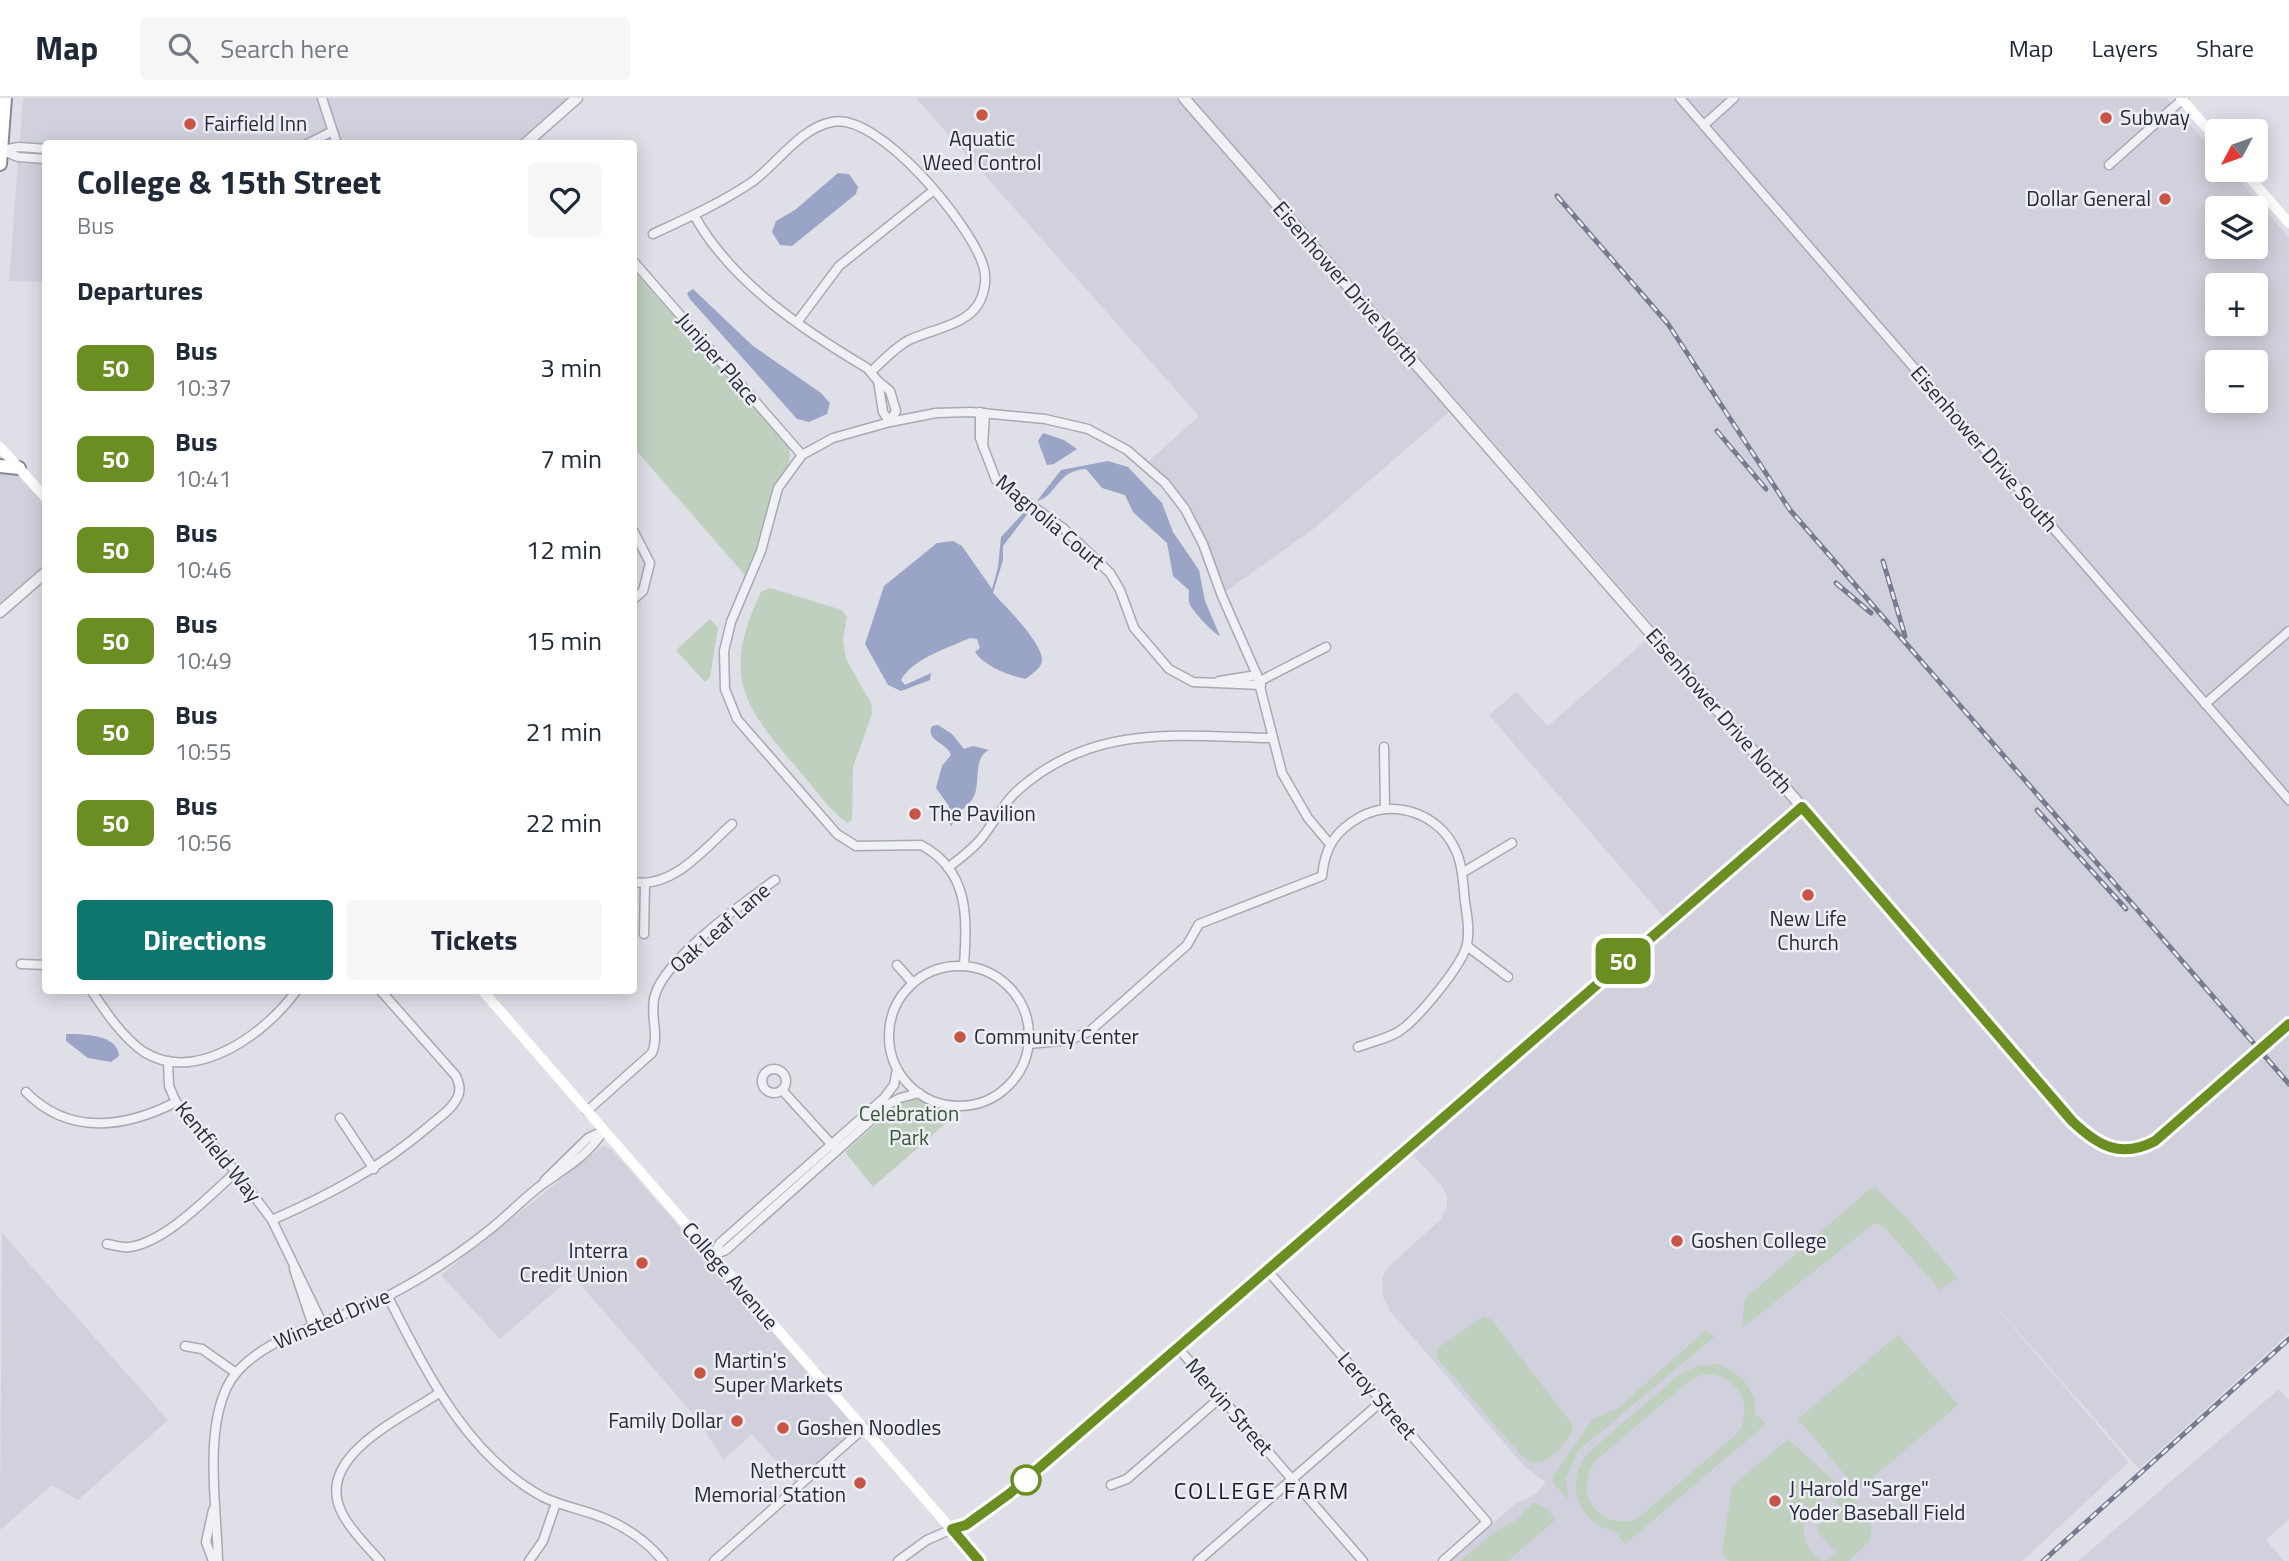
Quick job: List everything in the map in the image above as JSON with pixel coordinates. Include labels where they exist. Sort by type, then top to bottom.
[{"type":"highway","points":[[0,164],[5,98]]},
{"type":"highway","points":[[0,466],[19,468]]},
{"type":"main road","points":[[2183,99],[2205,126]]},
{"type":"main road","points":[[2253,182],[2289,223]]},
{"type":"main road","points":[[0,447],[42,494]]},
{"type":"main road","name":"College Avenue","points":[[485,994],[979,1561]]},
{"type":"street","points":[[322,98],[335,140]]},
{"type":"street","points":[[531,140],[577,98]]},
{"type":"street","name":"Eisenhower Drive North","points":[[1184,98],[2072,1121],[2091,1139],[2105,1147],[2129,1151],[2155,1141],[2289,1024]]},
{"type":"street","name":"Eisenhower Drive South","points":[[1680,98],[2289,800]]},
{"type":"street","points":[[1704,125],[1734,98]]},
{"type":"street","points":[[2109,164],[2183,99]]},
{"type":"street","points":[[653,234],[694,215],[756,179],[811,130],[838,121],[861,127],[883,142],[934,191],[960,222],[985,270],[984,291],[978,305],[966,317],[901,345],[871,372]]},
{"type":"street","points":[[315,140],[331,132]]},
{"type":"street","points":[[1,150],[19,147],[42,149]]},
{"type":"street","points":[[1,150],[18,158],[42,159]]},
{"type":"street","points":[[798,321],[839,266],[934,191]]},
{"type":"street","points":[[694,215],[733,267],[798,321],[871,372],[890,391],[895,411],[890,422]]},
{"type":"street","name":"Juniper Place","points":[[637,265],[802,455]]},
{"type":"street","points":[[964,966],[966,907],[961,887],[948,868],[921,845],[866,847],[843,840],[746,732],[730,704],[723,663],[727,634],[755,570],[778,488],[802,455],[833,438],[890,422],[936,413],[983,412],[1082,426],[1127,450],[1154,472],[1174,495],[1194,525],[1259,680],[1271,738],[1289,787],[1329,843]]},
{"type":"street","name":"Magnolia Court","points":[[983,412],[983,447],[996,480],[1075,538],[1110,573],[1120,590],[1134,628],[1163,662],[1182,678],[1203,682],[1259,680]]},
{"type":"street","points":[[637,538],[650,563],[643,591],[637,596]]},
{"type":"street","points":[[0,612],[42,575]]},
{"type":"street","points":[[2205,704],[2289,631]]},
{"type":"street","points":[[1259,680],[1326,647]]},
{"type":"street","points":[[948,868],[984,836],[1004,806],[1023,786],[1053,764],[1086,749],[1147,735],[1271,738]]},
{"type":"street","points":[[1384,747],[1385,808]]},
{"type":"street","points":[[898,1561],[927,1540],[966,1525],[996,1505],[1802,807]]},
{"type":"street","points":[[1029,1044],[1070,1040],[1090,1031],[1187,945],[1199,924],[1322,876],[1329,843],[1355,820],[1385,808],[1415,813],[1436,824],[1455,848],[1462,873],[1467,946],[1454,968],[1411,1021],[1398,1032],[1358,1047]]},
{"type":"street","points":[[637,883],[645,884],[671,876],[732,824]]},
{"type":"street","points":[[1462,873],[1512,843]]},
{"type":"street","name":"Oak Leaf Lane","points":[[587,1111],[652,1053],[655,1041],[654,999],[664,976],[707,934],[775,880]]},
{"type":"street","points":[[645,884],[645,934]]},
{"type":"street","points":[[1467,946],[1508,976]]},
{"type":"street","points":[[21,964],[42,965]]},
{"type":"street","points":[[897,965],[912,983]]},
{"type":"street","points":[[964,966],[992,974],[1016,995],[1026,1015],[1029,1044],[1024,1063],[1015,1080],[991,1099],[972,1105],[953,1106],[935,1102],[919,1093],[897,1069],[889,1042],[889,1028],[898,1001],[912,983],[936,969],[964,966]]},
{"type":"street","points":[[94,994],[134,1044],[144,1052],[168,1061],[204,1058],[239,1043],[267,1024],[293,994]]},
{"type":"street","points":[[272,1220],[338,1190],[374,1168],[449,1109],[459,1090],[450,1068],[384,994]]},
{"type":"street","name":"Kentfield Way","points":[[168,1061],[169,1086],[176,1102],[236,1172],[272,1220],[323,1325]]},
{"type":"street","points":[[834,1148],[888,1094],[897,1069]]},
{"type":"street","points":[[782,1090],[834,1148]]},
{"type":"street","points":[[26,1092],[41,1108],[58,1116],[89,1123],[143,1117],[176,1102]]},
{"type":"street","points":[[712,1256],[720,1243],[893,1101],[919,1093]]},
{"type":"street","points":[[340,1118],[374,1168]]},
{"type":"street","name":"Winsted Drive","points":[[218,1561],[214,1507],[218,1418],[222,1401],[236,1373],[260,1350],[388,1297],[478,1239],[541,1186],[564,1159],[588,1138],[603,1131]]},
{"type":"street","points":[[107,1244],[129,1247],[156,1236],[190,1212],[236,1172]]},
{"type":"street","name":"Kentfield Way","points":[[291,1259],[314,1329]]},
{"type":"street","name":"Leroy Street","points":[[1267,1270],[1487,1522],[1443,1561]]},
{"type":"street","points":[[388,1297],[439,1393],[500,1466],[516,1480],[556,1503],[614,1522],[648,1545],[663,1561]]},
{"type":"street","points":[[185,1346],[202,1349],[236,1373]]},
{"type":"street","name":"Mervin Street","points":[[1178,1348],[1363,1561]]},
{"type":"street","points":[[380,1561],[341,1513],[336,1491],[339,1472],[355,1451],[439,1393]]},
{"type":"street","points":[[1111,1485],[1127,1479],[1221,1397]]},
{"type":"street","points":[[1198,1561],[1382,1401]]},
{"type":"street","points":[[714,1561],[864,1428]]},
{"type":"street","points":[[529,1561],[543,1541],[556,1503]]},
{"type":"street","name":"Winsted Drive","points":[[213,1561],[206,1542],[206,1531],[214,1507]]},
{"type":"shaded area","points":[[23,98],[571,98],[523,140],[42,140],[42,282],[9,281]]},
{"type":"shaded area","points":[[916,98],[1184,98],[1450,411],[1316,527],[1225,592],[1197,522],[1178,493],[1148,462],[1199,416]]},
{"type":"shaded area","points":[[1192,98],[2166,98],[2205,142],[2205,182],[2240,182],[2253,196],[2205,196],[2205,259],[2268,259],[2268,214],[2289,238],[2289,1333],[2139,1469],[1976,1284],[2129,1462],[2022,1561],[1450,1561],[1515,1504],[1536,1494],[1546,1482],[1526,1468],[1390,1311],[1383,1297],[1382,1278],[1388,1267],[1439,1221],[1447,1208],[1447,1196],[1442,1186],[1408,1150],[1666,931],[1661,914],[1489,715],[1516,692],[1548,726],[1658,630]]},
{"type":"shaded area","points":[[0,457],[42,501],[42,567],[33,575],[31,582],[0,609]]},
{"type":"shaded area","points":[[603,1146],[611,1149],[853,1424],[853,1432],[795,1483],[752,1434],[723,1460],[700,1422],[573,1276],[500,1339],[441,1275]]},
{"type":"shaded area","points":[[2,1233],[168,1420],[78,1500],[52,1485],[0,1530]]},
{"type":"shaded area","points":[[2279,1389],[2289,1400],[2289,1519],[2266,1540],[2284,1561],[2078,1561]]},
{"type":"green space","points":[[637,274],[789,447],[782,492],[751,582],[637,451]]},
{"type":"green space","points":[[770,588],[842,610],[847,617],[843,639],[846,659],[871,703],[872,714],[853,767],[852,820],[847,823],[827,804],[762,725],[743,687],[740,667],[742,645],[761,592]]},
{"type":"green space","points":[[710,619],[718,628],[710,677],[705,682],[676,650]]},
{"type":"green space","name":"Celebration Park","points":[[911,1098],[923,1101],[944,1125],[873,1187],[845,1152],[895,1107]]},
{"type":"green space","points":[[1875,1187],[1906,1217],[1958,1278],[1940,1290],[1883,1226],[1875,1223],[1742,1328],[1745,1299],[1867,1191]]},
{"type":"green space","points":[[1484,1316],[1491,1319],[1573,1425],[1559,1450],[1539,1462],[1532,1463],[1521,1455],[1436,1357],[1438,1348]]},
{"type":"green space","points":[[1705,1331],[1715,1336],[1578,1451],[1566,1480],[1569,1500],[1553,1483],[1553,1476],[1593,1419],[1617,1409]]},
{"type":"green space","points":[[1898,1335],[1958,1405],[1858,1490],[1798,1419]]},
{"type":"green space","points":[[1716,1364],[1740,1377],[1754,1399],[1755,1418],[1759,1416],[1766,1424],[1625,1544],[1618,1536],[1621,1533],[1595,1523],[1579,1503],[1576,1478],[1580,1465],[1588,1453],[1679,1375],[1697,1366]],"holes":[[[1700,1375],[1721,1377],[1736,1388],[1744,1404],[1745,1413],[1739,1432],[1637,1519],[1623,1522],[1611,1520],[1601,1514],[1588,1496],[1589,1472],[1596,1460],[1685,1384]]]},
{"type":"green space","name":"J Harold \"Sarge\" Yoder Baseball Field","points":[[1788,1439],[1853,1498],[1871,1526],[1870,1541],[1848,1561],[1825,1561],[1838,1550],[1831,1547],[1817,1531],[1818,1525],[1834,1512],[1842,1510],[1831,1497],[1812,1509],[1804,1526],[1808,1546],[1823,1561],[1729,1561],[1722,1553],[1732,1486]]},
{"type":"green space","points":[[1534,1502],[1548,1509],[1555,1520],[1508,1561],[1460,1561],[1498,1529],[1515,1522]]},
{"type":"water","points":[[838,173],[849,174],[858,187],[856,194],[792,246],[780,245],[772,232],[776,221],[795,210]]},
{"type":"water","points":[[693,289],[753,346],[821,393],[830,403],[827,414],[809,422],[797,419],[689,298],[687,293]]},
{"type":"water","points":[[1043,433],[1064,440],[1077,449],[1054,464],[1047,465],[1038,441]]},
{"type":"water","points":[[1108,461],[1128,467],[1162,503],[1173,532],[1199,570],[1205,601],[1220,636],[1193,610],[1189,602],[1189,590],[1173,576],[1167,543],[1133,512],[1125,495],[1102,488],[1086,469],[1069,474],[1049,494],[1037,501],[1061,470]]},
{"type":"water","points":[[1026,510],[1029,512],[1003,546],[1003,560],[993,593],[1036,643],[1042,659],[1039,668],[1025,679],[990,666],[975,652],[980,648],[977,639],[970,638],[922,660],[901,680],[905,685],[931,673],[930,680],[901,691],[888,685],[865,644],[884,586],[937,543],[953,541],[962,546],[992,589],[998,567],[1001,537]]},
{"type":"water","points":[[938,725],[952,734],[964,749],[973,746],[989,750],[981,757],[974,796],[957,815],[952,826],[947,822],[949,806],[936,788],[942,766],[951,755],[931,735],[932,726]]},
{"type":"water","points":[[66,1034],[106,1039],[113,1043],[119,1056],[111,1062],[88,1058],[66,1041]]},
{"type":"railway","points":[[1557,196],[1668,324],[1790,510],[2289,1084]]},
{"type":"railway","points":[[1717,431],[1766,489]]},
{"type":"railway","points":[[1883,561],[1905,636]]},
{"type":"railway","points":[[1836,583],[1871,613]]},
{"type":"railway","points":[[2037,810],[2126,909]]},
{"type":"railway","points":[[2043,1561],[2289,1339]]},
{"type":"bus line","name":"50","points":[[979,1561],[952,1529],[966,1525],[984,1514],[1009,1494],[1802,807],[2072,1121],[2091,1139],[2105,1147],[2129,1151],[2143,1148],[2155,1141],[2289,1024]]},
{"type":"place","name":"Aquatic Weed Control","points":[[982,115]]},
{"type":"place","name":"Subway","points":[[2106,118]]},
{"type":"place","name":"Fairfield Inn","points":[[190,124]]},
{"type":"place","name":"Dollar General","points":[[2165,199]]},
{"type":"place","name":"The Pavilion","points":[[915,814]]},
{"type":"place","name":"New Life Church","points":[[1808,895]]},
{"type":"place","name":"Community Center","points":[[960,1037]]},
{"type":"place","name":"Goshen College","points":[[1677,1241]]},
{"type":"place","name":"Interra Credit Union","points":[[642,1263]]},
{"type":"place","name":"Martin's Super Markets","points":[[700,1373]]},
{"type":"place","name":"Family Dollar","points":[[737,1421]]},
{"type":"place","name":"Goshen Noodles","points":[[783,1428]]},
{"type":"place","name":"Nethercutt Memorial Station","points":[[860,1483]]},
{"type":"place","name":"J Harold \"Sarge\" Yoder Baseball Field","points":[[1775,1501]]},
{"type":"district","name":"COLLEGE FARM","points":[[1262,1491]]}]
